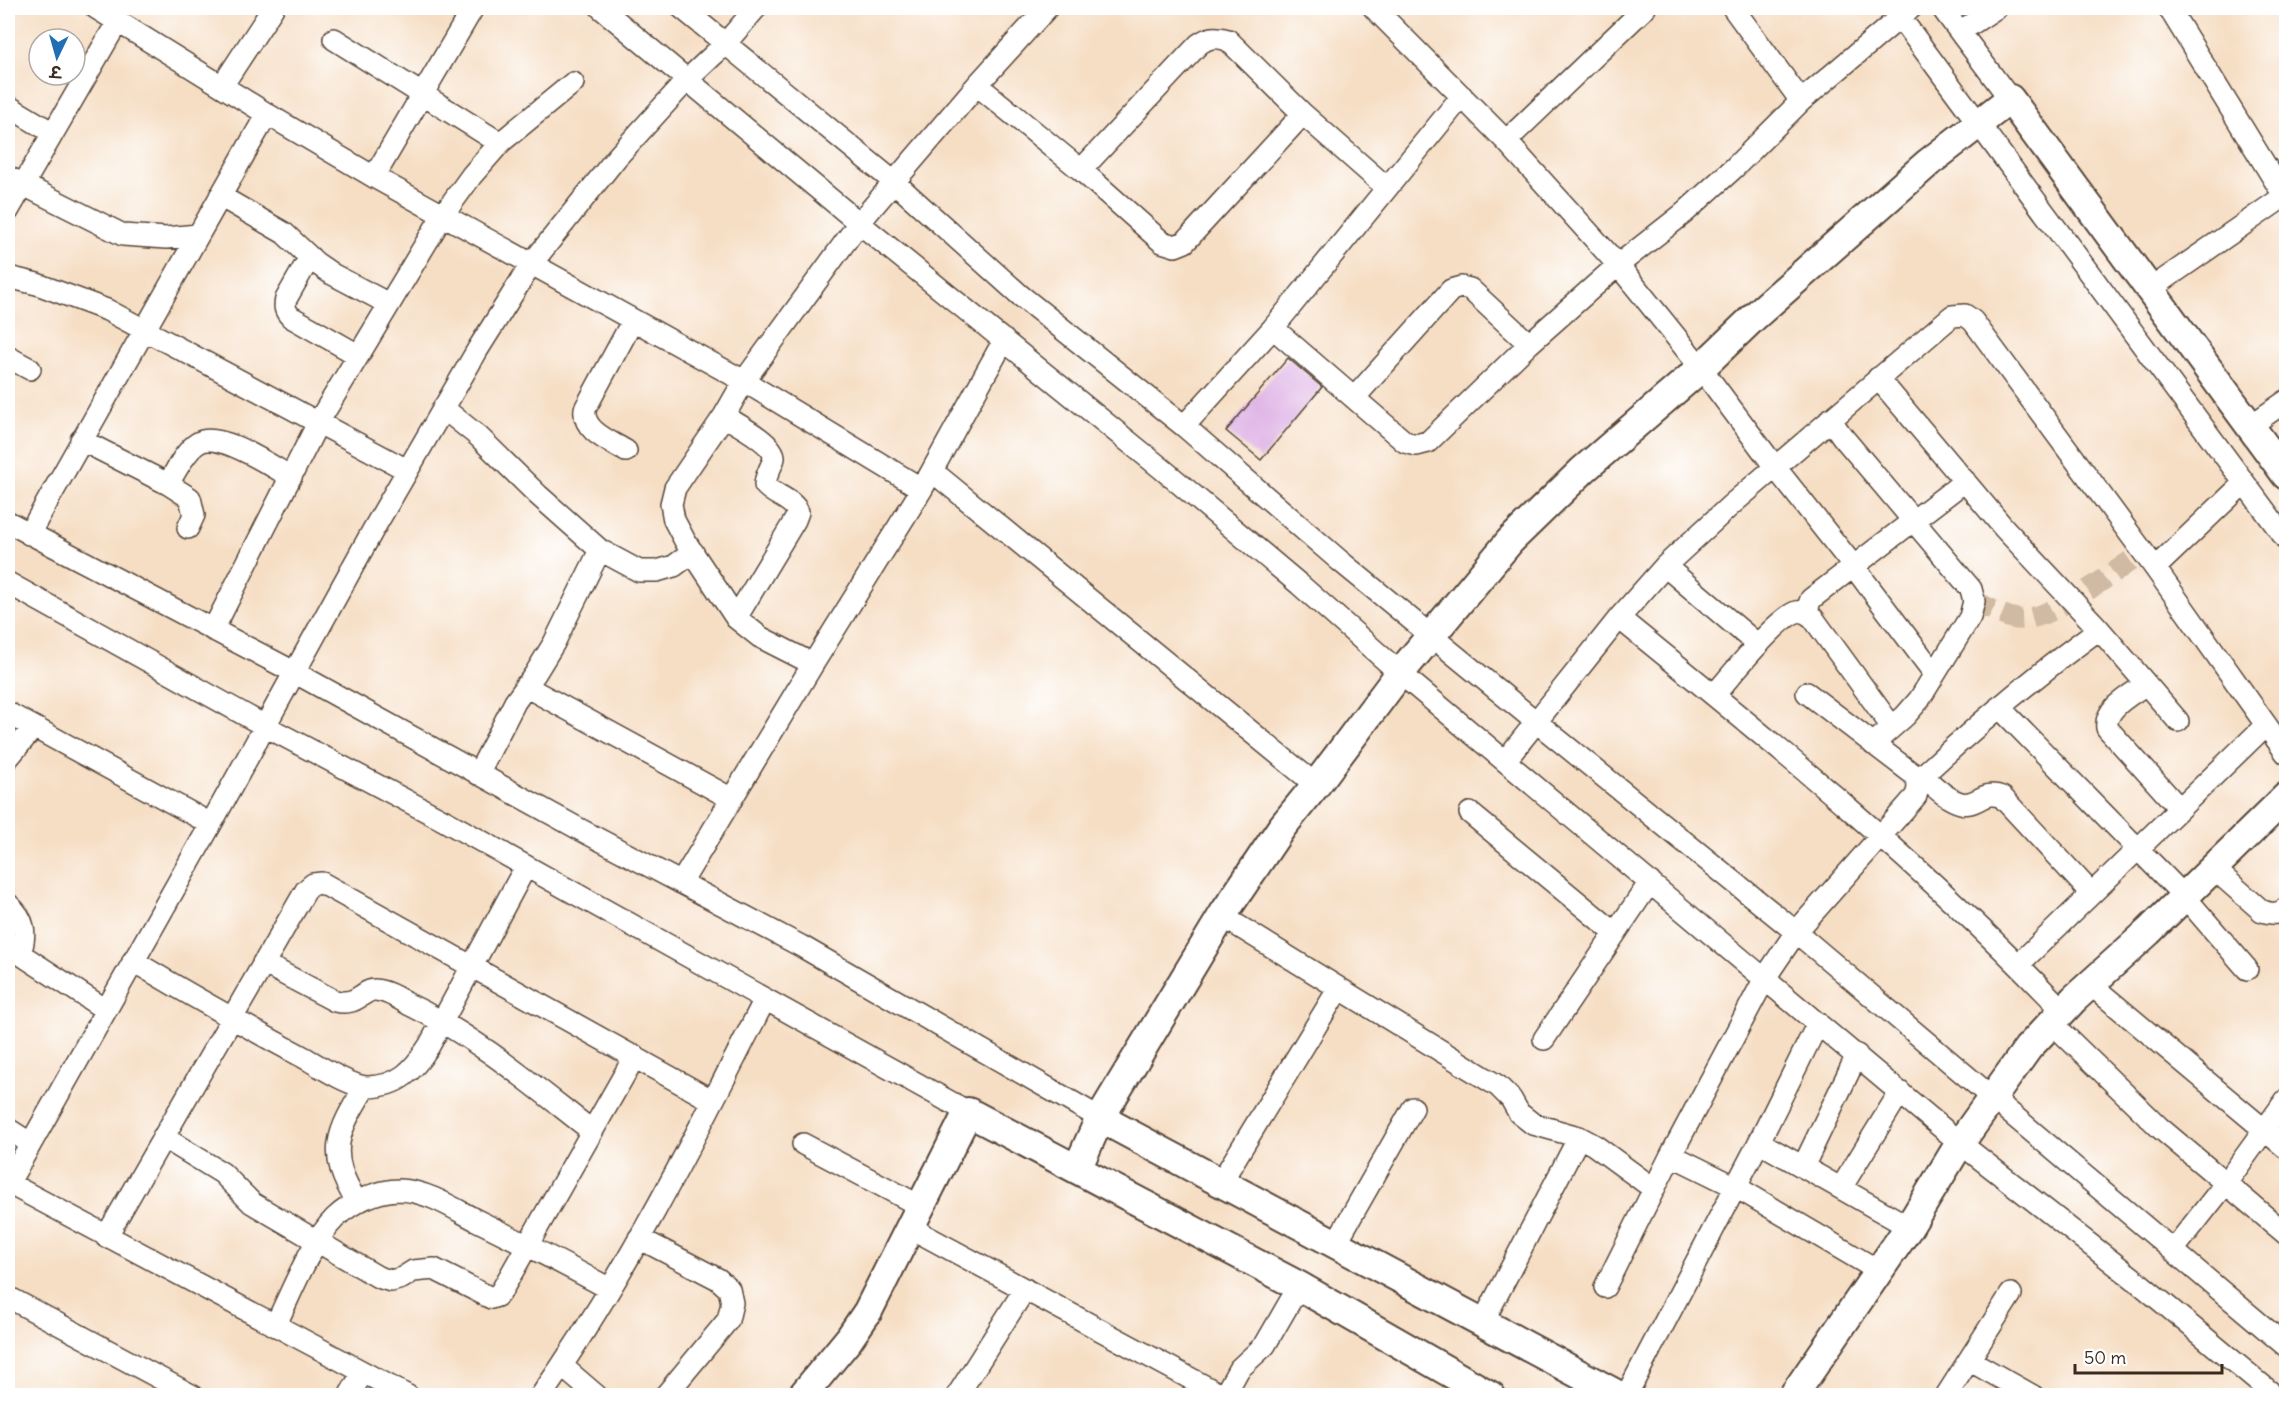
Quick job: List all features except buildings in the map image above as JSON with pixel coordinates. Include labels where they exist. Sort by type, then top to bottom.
[{"type":"street","points":[[96,8],[374,177],[927,480],[1316,785]]},
{"type":"street","points":[[222,86],[273,8]]},
{"type":"street","points":[[374,177],[473,8]]},
{"type":"street","points":[[601,8],[1299,584],[1400,673],[1960,1143],[2138,1282],[2275,1395]]},
{"type":"street","points":[[682,8],[894,182],[1021,296],[1184,426],[1340,561],[1796,932],[2174,1249],[2286,1346]]},
{"type":"street","points":[[408,1395],[8,1184],[407,470],[532,263],[617,157],[687,80],[725,44],[756,8]]},
{"type":"street","points":[[813,664],[760,637],[736,618],[674,520],[671,504],[675,488],[724,416],[744,381],[859,223],[977,85],[1047,8]]},
{"type":"street","points":[[1374,8],[1506,141],[1618,266],[1701,368],[1934,673]]},
{"type":"street","points":[[1506,141],[1645,8]]},
{"type":"street","points":[[1733,8],[1801,101]]},
{"type":"street","points":[[1942,8],[2286,476]]},
{"type":"street","points":[[1961,31],[1996,8]]},
{"type":"street","points":[[2149,290],[2286,197],[2169,8]]},
{"type":"street","points":[[1273,328],[1405,442],[1416,446],[1428,442],[1529,344],[1618,266],[1691,207],[1801,101],[1901,11],[1978,124],[2286,539]]},
{"type":"street","points":[[8,211],[15,181],[53,133],[118,21]]},
{"type":"street","points":[[1081,170],[1198,45],[1207,38],[1217,36],[1228,40],[1303,114],[1386,188]]},
{"type":"street","points":[[334,39],[422,92],[500,143]]},
{"type":"street","points":[[213,630],[319,421],[443,215],[472,175],[500,143],[573,83]]},
{"type":"street","points":[[977,85],[1081,170],[1162,242],[1175,246],[1185,242],[1303,114]]},
{"type":"street","points":[[1184,426],[1273,328],[1462,96]]},
{"type":"street","points":[[1077,1169],[1100,1118],[1222,916],[1282,827],[1400,673],[1510,541],[1583,470],[1701,368],[1755,316],[1919,170],[2010,99]]},
{"type":"street","points":[[8,106],[53,133]]},
{"type":"street","points":[[29,534],[267,114]]},
{"type":"street","points":[[15,181],[123,236],[155,238],[198,235]]},
{"type":"street","points":[[220,196],[284,233],[332,274],[388,304]]},
{"type":"street","points":[[310,257],[286,299],[284,306],[286,312],[358,355]]},
{"type":"street","points":[[8,277],[37,284],[107,310],[319,421],[407,470]]},
{"type":"street","points":[[1354,398],[1451,290],[1461,287],[1470,289],[1529,344]]},
{"type":"street","points":[[1505,761],[1619,618],[1665,566],[1731,505],[1952,316],[1965,315],[1973,321],[2155,568],[2286,753]]},
{"type":"street","points":[[626,451],[593,430],[584,417],[585,409],[633,320]]},
{"type":"street","points":[[681,883],[927,480],[1004,340]]},
{"type":"street","points":[[8,357],[30,369]]},
{"type":"street","points":[[1878,378],[2004,528],[2099,629],[2178,721]]},
{"type":"street","points":[[2250,426],[2286,401]]},
{"type":"street","points":[[443,408],[478,436],[538,495],[600,550],[639,571],[657,572],[674,566],[693,552]]},
{"type":"street","points":[[724,416],[768,444],[773,451],[774,458],[765,478],[765,485],[769,490],[795,504],[798,512],[736,618]]},
{"type":"street","points":[[1830,419],[1971,589],[1974,601],[1970,617],[1919,700],[1905,717],[1873,744]]},
{"type":"street","points":[[168,484],[191,447],[200,441],[213,439],[228,443],[291,477]]},
{"type":"street","points":[[81,440],[168,484],[190,498],[194,515],[188,528]]},
{"type":"street","points":[[1806,612],[1811,599],[1965,481]]},
{"type":"street","points":[[2155,568],[2244,483]]},
{"type":"street","points":[[8,522],[294,672],[478,774],[801,946],[1100,1118],[1620,1395]]},
{"type":"street","points":[[478,774],[515,702],[554,643],[600,550]]},
{"type":"street","points":[[1665,566],[1758,645]]},
{"type":"street","points":[[8,583],[265,726],[526,866],[968,1112],[1299,1286],[1491,1395]]},
{"type":"street","points":[[1714,695],[1758,645],[1790,616],[1798,611],[1806,612],[1813,618],[1892,727]]},
{"type":"street","points":[[1619,618],[1879,835],[2019,964],[2057,1016],[2160,1128],[2286,1234]]},
{"type":"street","points":[[1605,1287],[1671,1155],[1765,978],[1796,932],[1879,835],[1916,796],[1920,778],[1999,707],[2051,664],[2099,629]]},
{"type":"street","points":[[2146,684],[2109,713],[2106,720],[2107,728],[2179,808]]},
{"type":"street","points":[[525,686],[732,799]]},
{"type":"street","points":[[1807,693],[1873,744],[1952,799],[1962,804],[1986,795],[1995,794],[2002,797],[2091,893]]},
{"type":"street","points":[[1999,707],[2185,897],[2247,969]]},
{"type":"street","points":[[8,713],[211,824]]},
{"type":"street","points":[[2019,964],[2265,726]]},
{"type":"street","points":[[8,758],[34,727]]},
{"type":"street","points":[[1793,1395],[1909,1227],[1960,1143],[1992,1096],[2057,1016],[2185,897],[2286,797]]},
{"type":"street","points":[[1470,813],[1615,933]]},
{"type":"street","points":[[133,961],[231,1019],[340,1077],[365,1087],[393,1084],[417,1066],[444,1021],[526,866]]},
{"type":"street","points":[[2213,868],[2262,911],[2272,914],[2282,912],[2286,908]]},
{"type":"street","points":[[1544,1039],[1650,882]]},
{"type":"street","points":[[106,1237],[263,963],[306,890],[313,884],[322,883],[713,1101]]},
{"type":"street","points":[[8,904],[21,921],[25,937],[14,950],[106,1010]]},
{"type":"street","points":[[1222,916],[1498,1086],[1512,1099],[1519,1113],[1533,1124],[1580,1137],[1654,1189]]},
{"type":"street","points":[[263,963],[335,1001],[346,1004],[357,1000],[365,992],[381,990],[444,1021],[518,1073],[592,1131]]},
{"type":"street","points":[[2090,984],[2286,1148]]},
{"type":"street","points":[[1221,1182],[1339,988]]},
{"type":"street","points":[[540,1395],[562,1366],[639,1238],[765,999]]},
{"type":"street","points":[[1626,1395],[1736,1187],[1818,1023]]},
{"type":"street","points":[[163,1137],[222,1173],[252,1203],[378,1277],[391,1281],[402,1278],[413,1271],[434,1269],[491,1298],[497,1296],[502,1290],[635,1056]]},
{"type":"street","points":[[1803,1167],[1857,1056]]},
{"type":"street","points":[[357,1202],[343,1180],[339,1161],[339,1141],[345,1120],[365,1087]]},
{"type":"street","points":[[1840,1188],[1900,1092]]},
{"type":"street","points":[[2174,1249],[2266,1131],[2286,1100]]},
{"type":"street","points":[[1336,1243],[1413,1108]]},
{"type":"street","points":[[802,1395],[849,1339],[868,1311],[968,1112]]},
{"type":"street","points":[[8,1129],[30,1143]]},
{"type":"street","points":[[1483,1322],[1580,1137]]},
{"type":"street","points":[[1759,1142],[1909,1227]]},
{"type":"street","points":[[803,1144],[1025,1289],[1223,1395],[1239,1369],[1265,1345],[1299,1286]]},
{"type":"street","points":[[1671,1155],[1736,1187],[1879,1271]]},
{"type":"street","points":[[275,1326],[317,1243],[335,1219],[357,1202],[377,1193],[401,1190],[429,1196],[610,1289]]},
{"type":"street","points":[[639,1238],[718,1279],[729,1290],[732,1303],[728,1320],[665,1395]]},
{"type":"street","points":[[957,1395],[1025,1289]]},
{"type":"street","points":[[1946,1395],[2011,1294]]},
{"type":"street","points":[[8,1297],[192,1395]]},
{"type":"street","points":[[1969,1360],[2033,1395]]},
{"type":"street","points":[[562,1366],[597,1395]]},
{"type":"street","points":[[349,1395],[363,1372]]},
{"type":"tunnel","points":[[1974,601],[2012,618],[2030,618],[2046,613],[2082,594],[2143,552]]}]
